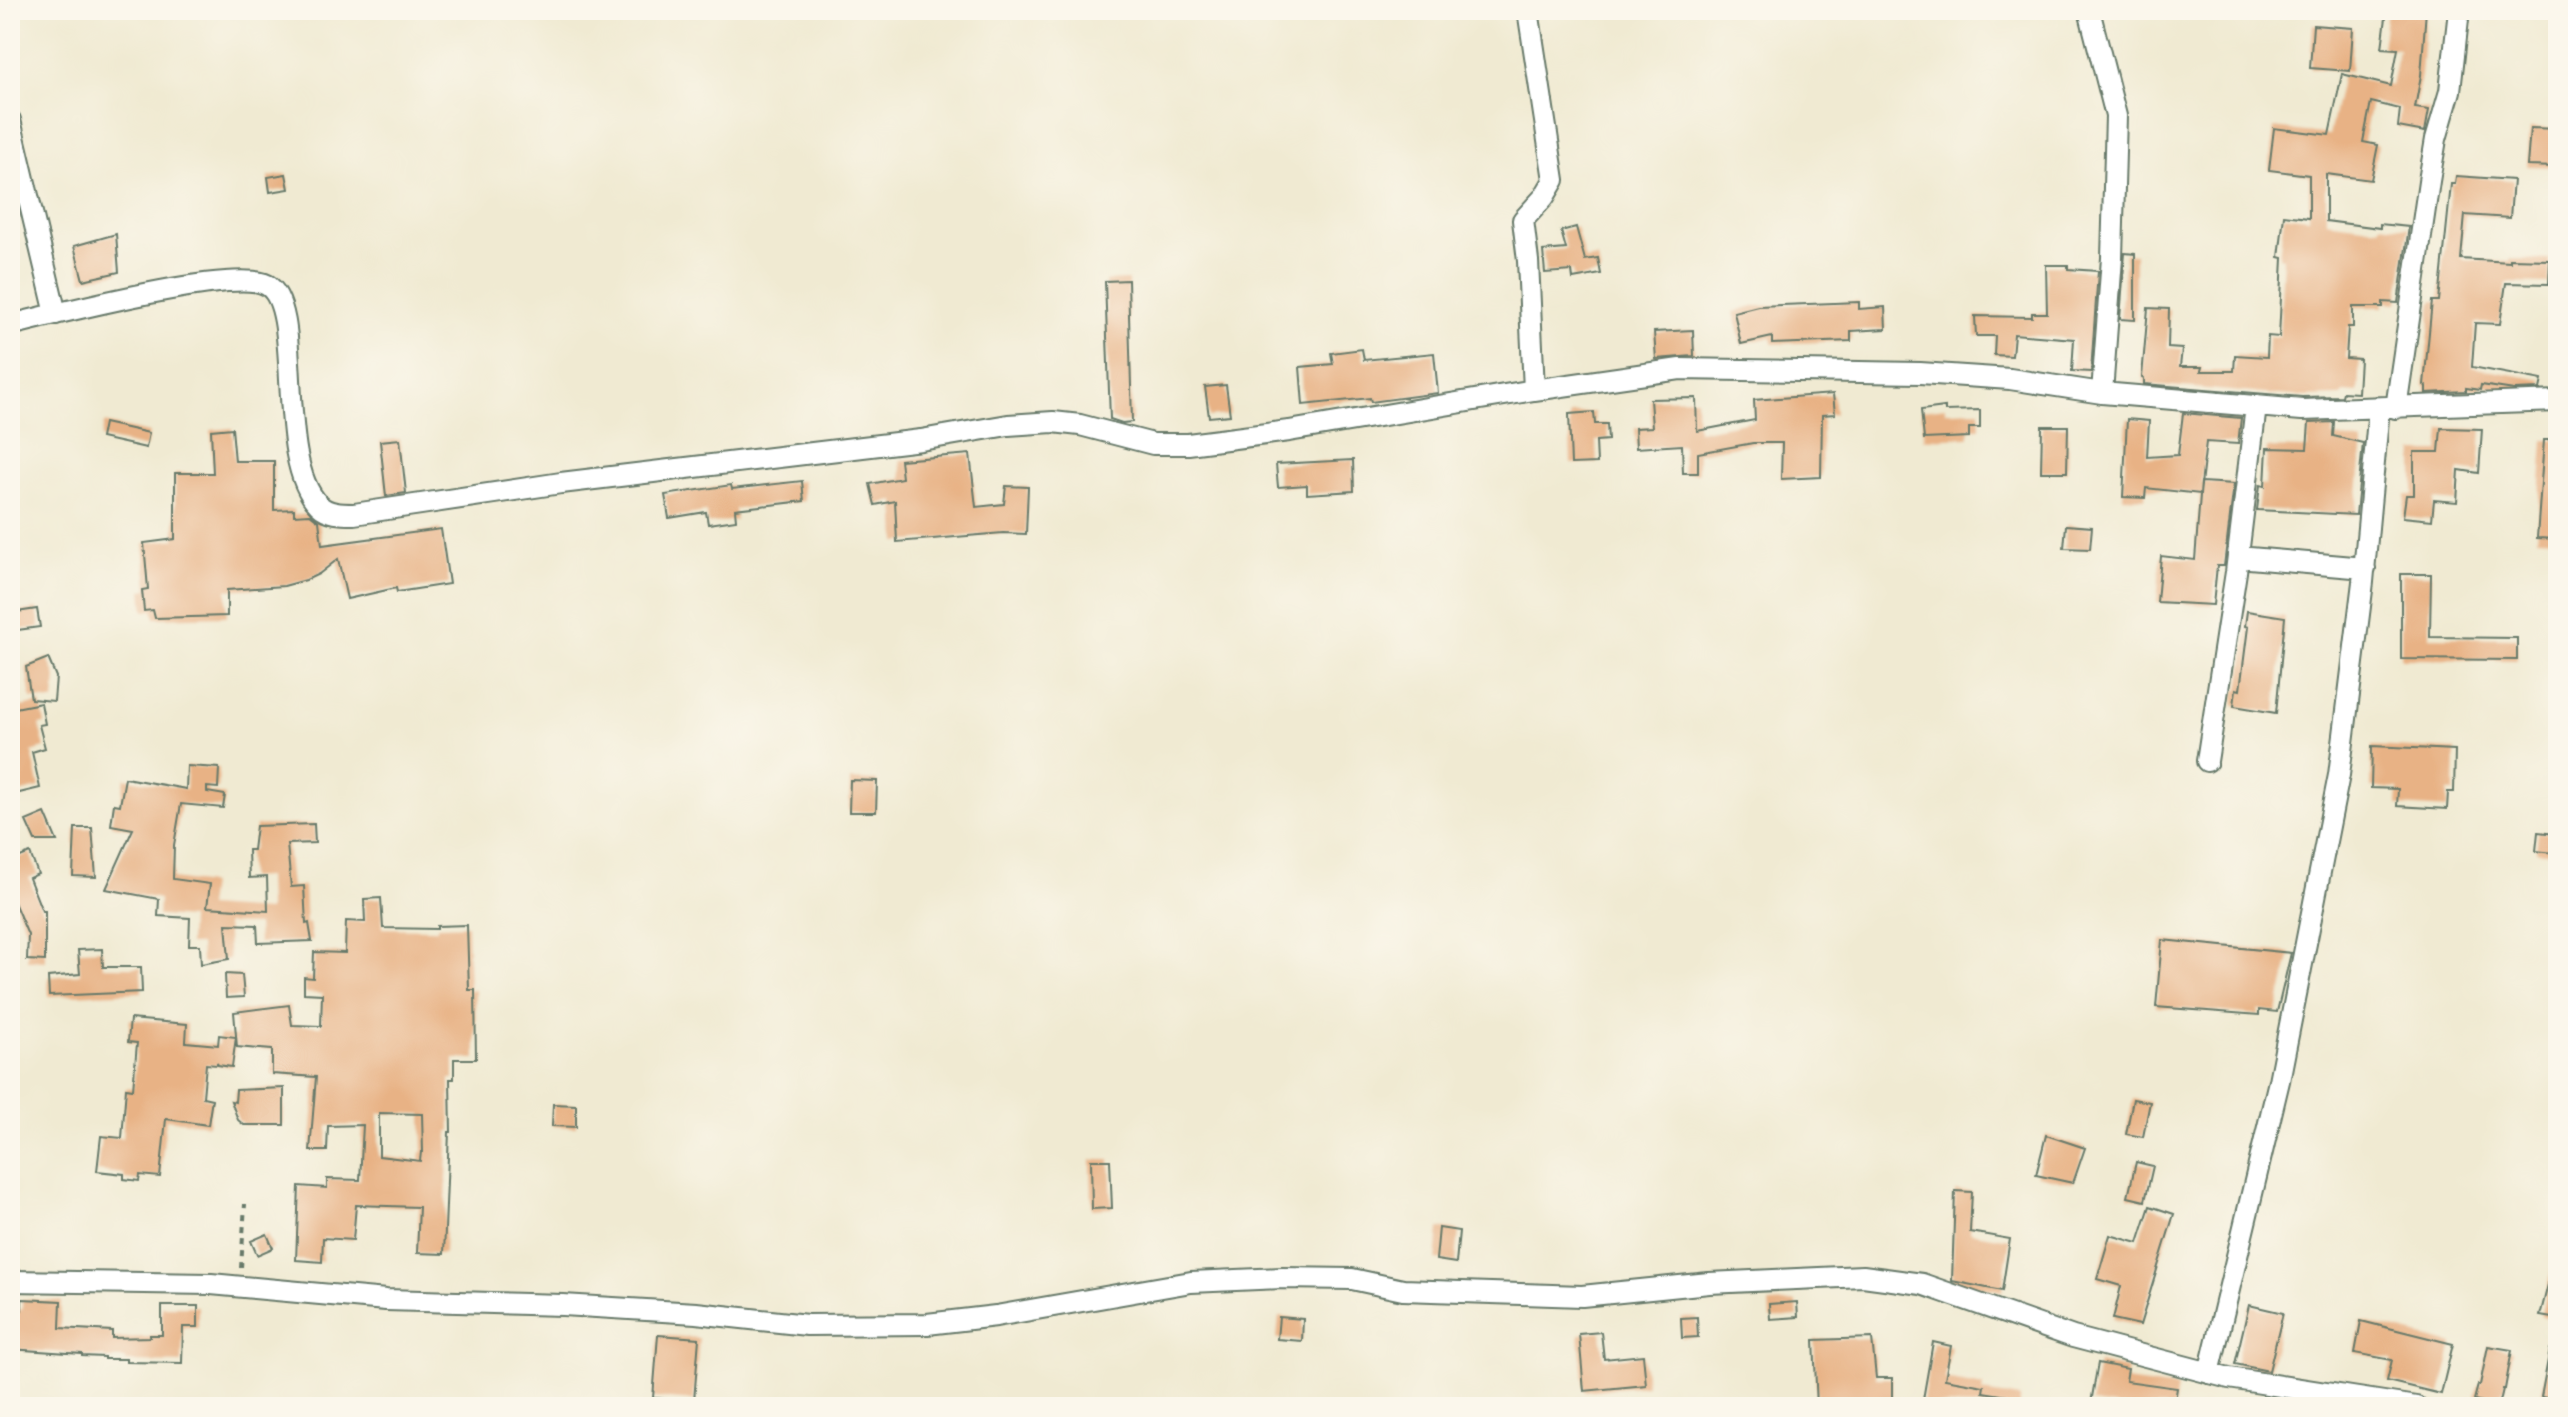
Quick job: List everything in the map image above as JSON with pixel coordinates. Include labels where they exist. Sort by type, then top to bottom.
[{"type":"street","points":[[1528,10],[1554,180],[1544,197],[1523,220],[1534,390]]},
{"type":"street","points":[[2089,10],[2116,116],[2112,258],[2102,393]]},
{"type":"street","points":[[2209,1373],[2279,1081],[2339,775],[2387,408],[2436,139],[2450,91],[2459,10]]},
{"type":"street","points":[[10,120],[56,314]]},
{"type":"street","points":[[10,325],[120,298],[244,280],[266,285],[279,297],[285,317],[297,456],[306,484],[320,506],[337,514],[561,483],[921,440],[1008,425],[1053,422],[1080,425],[1153,444],[1188,444],[1680,369],[1935,374],[2010,379],[2102,393],[2302,410],[2558,401]]},
{"type":"street","points":[[2207,761],[2238,557],[2256,406]]},
{"type":"street","points":[[2238,557],[2365,568]]},
{"type":"street","points":[[10,1281],[170,1283],[386,1300],[696,1313],[807,1325],[927,1324],[996,1316],[1191,1282],[1352,1279],[1403,1290],[1582,1296],[1709,1283],[1863,1276],[1922,1284],[2073,1337],[2229,1378],[2416,1407]]},
{"type":"path","points":[[240,1287],[245,1204]]},
{"type":"building","points":[[2387,10],[2426,10],[2415,108],[2429,110],[2425,132],[2398,127],[2400,109],[2371,102],[2363,142],[2378,145],[2371,180],[2326,174],[2326,221],[2380,228],[2380,224],[2409,227],[2398,303],[2383,302],[2383,307],[2353,307],[2353,327],[2348,327],[2346,358],[2360,359],[2358,393],[2302,397],[2144,384],[2148,308],[2169,309],[2168,348],[2182,349],[2180,367],[2202,367],[2201,371],[2234,371],[2235,355],[2267,357],[2268,336],[2279,337],[2283,258],[2279,257],[2284,215],[2309,218],[2309,175],[2269,170],[2274,128],[2329,135],[2342,74],[2391,86],[2398,49],[2382,48]]},
{"type":"building","points":[[2313,25],[2353,28],[2350,71],[2310,68]]},
{"type":"building","points":[[2530,128],[2558,129],[2558,167],[2527,166]]},
{"type":"building","points":[[286,174],[289,189],[270,192],[268,177]]},
{"type":"building","points":[[2456,176],[2513,180],[2510,218],[2465,215],[2461,259],[2510,262],[2510,259],[2550,260],[2549,284],[2506,283],[2500,324],[2475,323],[2472,367],[2542,380],[2540,389],[2514,390],[2481,385],[2480,390],[2466,388],[2466,391],[2426,393],[2424,385],[2432,301],[2439,301],[2451,184],[2455,184]]},
{"type":"building","points":[[1576,227],[1585,260],[1598,258],[1601,274],[1573,279],[1572,271],[1545,273],[1543,251],[1566,249],[1561,231]]},
{"type":"building","points":[[116,234],[119,272],[83,280],[74,246]]},
{"type":"building","points":[[2125,253],[2135,254],[2135,320],[2120,319]]},
{"type":"building","points":[[2046,265],[2068,265],[2068,269],[2098,271],[2091,372],[2072,371],[2074,339],[2014,334],[2012,356],[1994,355],[1995,336],[1976,336],[1975,316],[2032,317],[2032,313],[2047,313]]},
{"type":"building","points":[[1128,280],[1132,422],[1122,423],[1110,419],[1105,281]]},
{"type":"building","points":[[1859,302],[1859,309],[1885,307],[1886,329],[1851,331],[1851,341],[1772,344],[1772,337],[1741,344],[1734,312],[1758,306]]},
{"type":"building","points":[[1693,330],[1694,356],[1656,359],[1654,332]]},
{"type":"building","points":[[1362,349],[1364,360],[1434,353],[1438,393],[1371,402],[1370,398],[1303,405],[1300,367],[1333,364],[1331,353]]},
{"type":"building","points":[[1226,385],[1230,415],[1209,417],[1205,387]]},
{"type":"building","points":[[1833,394],[1835,414],[1822,415],[1821,477],[1781,479],[1782,443],[1753,443],[1698,453],[1698,473],[1683,473],[1682,445],[1636,448],[1635,428],[1652,427],[1650,399],[1696,398],[1697,431],[1755,420],[1754,400]]},
{"type":"building","points":[[1945,407],[1945,411],[1980,410],[1980,428],[1969,428],[1969,437],[1924,439],[1921,410]]},
{"type":"building","points":[[1594,412],[1595,424],[1607,424],[1608,440],[1596,441],[1597,463],[1571,464],[1569,414]]},
{"type":"building","points":[[2183,413],[2241,418],[2238,444],[2206,442],[2200,494],[2146,488],[2145,498],[2123,497],[2127,419],[2149,421],[2147,457],[2178,455]]},
{"type":"building","points":[[2334,422],[2333,436],[2363,443],[2356,515],[2257,510],[2260,485],[2265,486],[2267,448],[2307,449],[2309,423]]},
{"type":"building","points":[[104,423],[149,433],[146,448],[101,438]]},
{"type":"building","points":[[2042,426],[2068,426],[2067,472],[2041,472]]},
{"type":"building","points":[[232,428],[235,461],[274,461],[274,510],[294,509],[294,515],[310,514],[319,521],[322,545],[441,529],[449,584],[397,592],[396,588],[347,599],[338,559],[306,580],[284,586],[227,590],[227,616],[155,618],[153,610],[144,611],[142,590],[148,589],[144,543],[175,539],[175,473],[213,473],[211,430]]},
{"type":"building","points":[[2441,428],[2482,429],[2479,473],[2459,470],[2457,502],[2434,500],[2432,520],[2403,517],[2406,495],[2414,495],[2414,452],[2439,452]]},
{"type":"building","points":[[400,439],[406,493],[386,496],[380,441]]},
{"type":"building","points":[[2544,440],[2558,440],[2558,539],[2537,538]]},
{"type":"building","points":[[970,454],[976,507],[1004,504],[1006,486],[1028,487],[1026,534],[1003,533],[897,542],[895,501],[875,505],[870,484],[902,478],[900,460]]},
{"type":"building","points":[[1353,460],[1354,491],[1307,494],[1307,485],[1278,487],[1276,464]]},
{"type":"building","points":[[802,481],[804,501],[735,509],[736,520],[708,524],[706,512],[669,518],[665,495],[731,485],[732,489]]},
{"type":"building","points":[[2201,482],[2234,484],[2224,566],[2217,566],[2213,605],[2157,602],[2161,556],[2195,560]]},
{"type":"building","points":[[2066,525],[2092,527],[2090,549],[2064,548]]},
{"type":"building","points":[[2401,574],[2431,574],[2430,637],[2517,638],[2517,660],[2401,659]]},
{"type":"building","points":[[37,609],[40,627],[10,631],[10,613]]},
{"type":"building","points":[[2247,611],[2285,617],[2276,713],[2234,706],[2236,689],[2240,690],[2248,627],[2245,626]]},
{"type":"building","points":[[48,658],[56,677],[54,701],[31,699],[26,667]]},
{"type":"building","points":[[41,703],[45,724],[39,725],[45,748],[32,752],[40,788],[15,794],[10,783],[10,765],[17,763],[11,740],[15,739],[10,709]]},
{"type":"building","points":[[2372,746],[2455,750],[2454,792],[2448,792],[2447,809],[2397,806],[2398,789],[2371,788]]},
{"type":"building","points":[[187,766],[219,768],[218,788],[207,787],[207,792],[225,795],[223,808],[181,804],[174,845],[173,879],[210,884],[207,907],[268,911],[267,877],[249,878],[248,850],[253,850],[256,826],[314,824],[315,843],[287,844],[291,887],[304,886],[306,924],[309,923],[312,941],[258,943],[257,925],[226,924],[229,959],[201,964],[200,945],[189,945],[190,918],[158,916],[159,899],[106,889],[133,829],[111,825],[114,804],[120,805],[125,778],[186,789]]},
{"type":"building","points":[[850,780],[877,781],[876,812],[849,812]]},
{"type":"building","points":[[45,813],[57,841],[35,841],[26,821]]},
{"type":"building","points":[[75,828],[92,828],[96,877],[73,876]]},
{"type":"building","points":[[2538,832],[2555,834],[2554,853],[2536,851]]},
{"type":"building","points":[[30,853],[38,874],[29,878],[42,911],[45,911],[45,961],[27,960],[28,935],[10,893],[10,861]]},
{"type":"building","points":[[381,898],[383,928],[437,929],[437,926],[467,925],[469,990],[475,990],[476,1059],[454,1059],[454,1079],[450,1079],[451,1132],[444,1254],[417,1253],[419,1207],[356,1205],[353,1240],[323,1238],[322,1262],[296,1260],[299,1186],[327,1188],[327,1179],[360,1180],[363,1125],[328,1126],[327,1151],[310,1151],[316,1077],[272,1074],[272,1050],[237,1047],[234,1012],[289,1005],[292,1025],[321,1026],[322,994],[304,993],[304,977],[313,978],[314,952],[345,953],[346,921],[365,922],[364,899]],"holes":[[[379,1113],[422,1114],[423,1152],[420,1161],[379,1156]]]},
{"type":"building","points":[[2162,940],[2291,953],[2277,1012],[2259,1010],[2259,1015],[2156,1007]]},
{"type":"building","points":[[102,949],[103,967],[141,967],[142,992],[49,996],[48,977],[80,974],[78,950]]},
{"type":"building","points":[[225,974],[242,975],[244,997],[226,998]]},
{"type":"building","points":[[130,1019],[187,1024],[186,1042],[218,1045],[219,1035],[236,1037],[232,1067],[206,1064],[203,1097],[212,1099],[208,1125],[166,1119],[160,1177],[140,1175],[139,1181],[124,1179],[124,1174],[97,1171],[101,1136],[122,1138],[126,1088],[133,1089],[137,1043],[128,1042]]},
{"type":"building","points":[[284,1088],[284,1125],[244,1125],[238,1120],[231,1101],[235,1102],[236,1090]]},
{"type":"building","points":[[2133,1099],[2150,1102],[2143,1137],[2126,1134]]},
{"type":"building","points":[[553,1104],[576,1105],[576,1127],[552,1126]]},
{"type":"building","points":[[2046,1135],[2085,1148],[2073,1183],[2036,1175]]},
{"type":"building","points":[[1091,1160],[1110,1160],[1112,1208],[1092,1209]]},
{"type":"building","points":[[2136,1162],[2153,1166],[2145,1201],[2128,1197]]},
{"type":"building","points":[[1955,1191],[1972,1192],[1970,1232],[2010,1239],[2002,1291],[1952,1281]]},
{"type":"building","points":[[2150,1206],[2174,1214],[2140,1325],[2113,1319],[2121,1286],[2097,1279],[2110,1235],[2138,1243]]},
{"type":"building","points":[[1439,1228],[1459,1231],[1456,1263],[1436,1260]]},
{"type":"building","points":[[267,1234],[273,1248],[257,1255],[251,1241]]},
{"type":"building","points":[[2552,1269],[2558,1270],[2558,1319],[2540,1316]]},
{"type":"building","points":[[22,1299],[61,1301],[60,1328],[112,1331],[112,1338],[162,1335],[162,1306],[198,1306],[198,1327],[183,1327],[182,1363],[126,1362],[126,1359],[104,1359],[82,1354],[10,1349],[10,1309],[22,1310]]},
{"type":"building","points":[[1797,1302],[1798,1317],[1770,1319],[1769,1304]]},
{"type":"building","points":[[2249,1305],[2283,1313],[2269,1371],[2235,1364]]},
{"type":"building","points":[[1279,1317],[1303,1319],[1302,1341],[1277,1339]]},
{"type":"building","points":[[1697,1317],[1698,1337],[1682,1338],[1681,1318]]},
{"type":"building","points":[[2361,1321],[2453,1344],[2441,1394],[2387,1381],[2392,1360],[2355,1353]]},
{"type":"building","points":[[1601,1332],[1604,1359],[1643,1355],[1646,1385],[1584,1391],[1579,1334]]},
{"type":"building","points":[[658,1335],[699,1338],[694,1401],[653,1398]]},
{"type":"building","points":[[1872,1338],[1876,1378],[1892,1378],[1892,1407],[1817,1407],[1814,1340]]},
{"type":"building","points":[[1933,1342],[1951,1346],[1945,1379],[1984,1386],[1983,1392],[2020,1398],[2020,1407],[1922,1405]]},
{"type":"building","points":[[2488,1346],[2512,1350],[2499,1406],[2474,1400]]},
{"type":"building","points":[[2550,1349],[2558,1350],[2558,1400],[2541,1397]]},
{"type":"building","points":[[2098,1363],[2128,1369],[2126,1381],[2177,1388],[2174,1407],[2119,1407],[2091,1403]]}]
